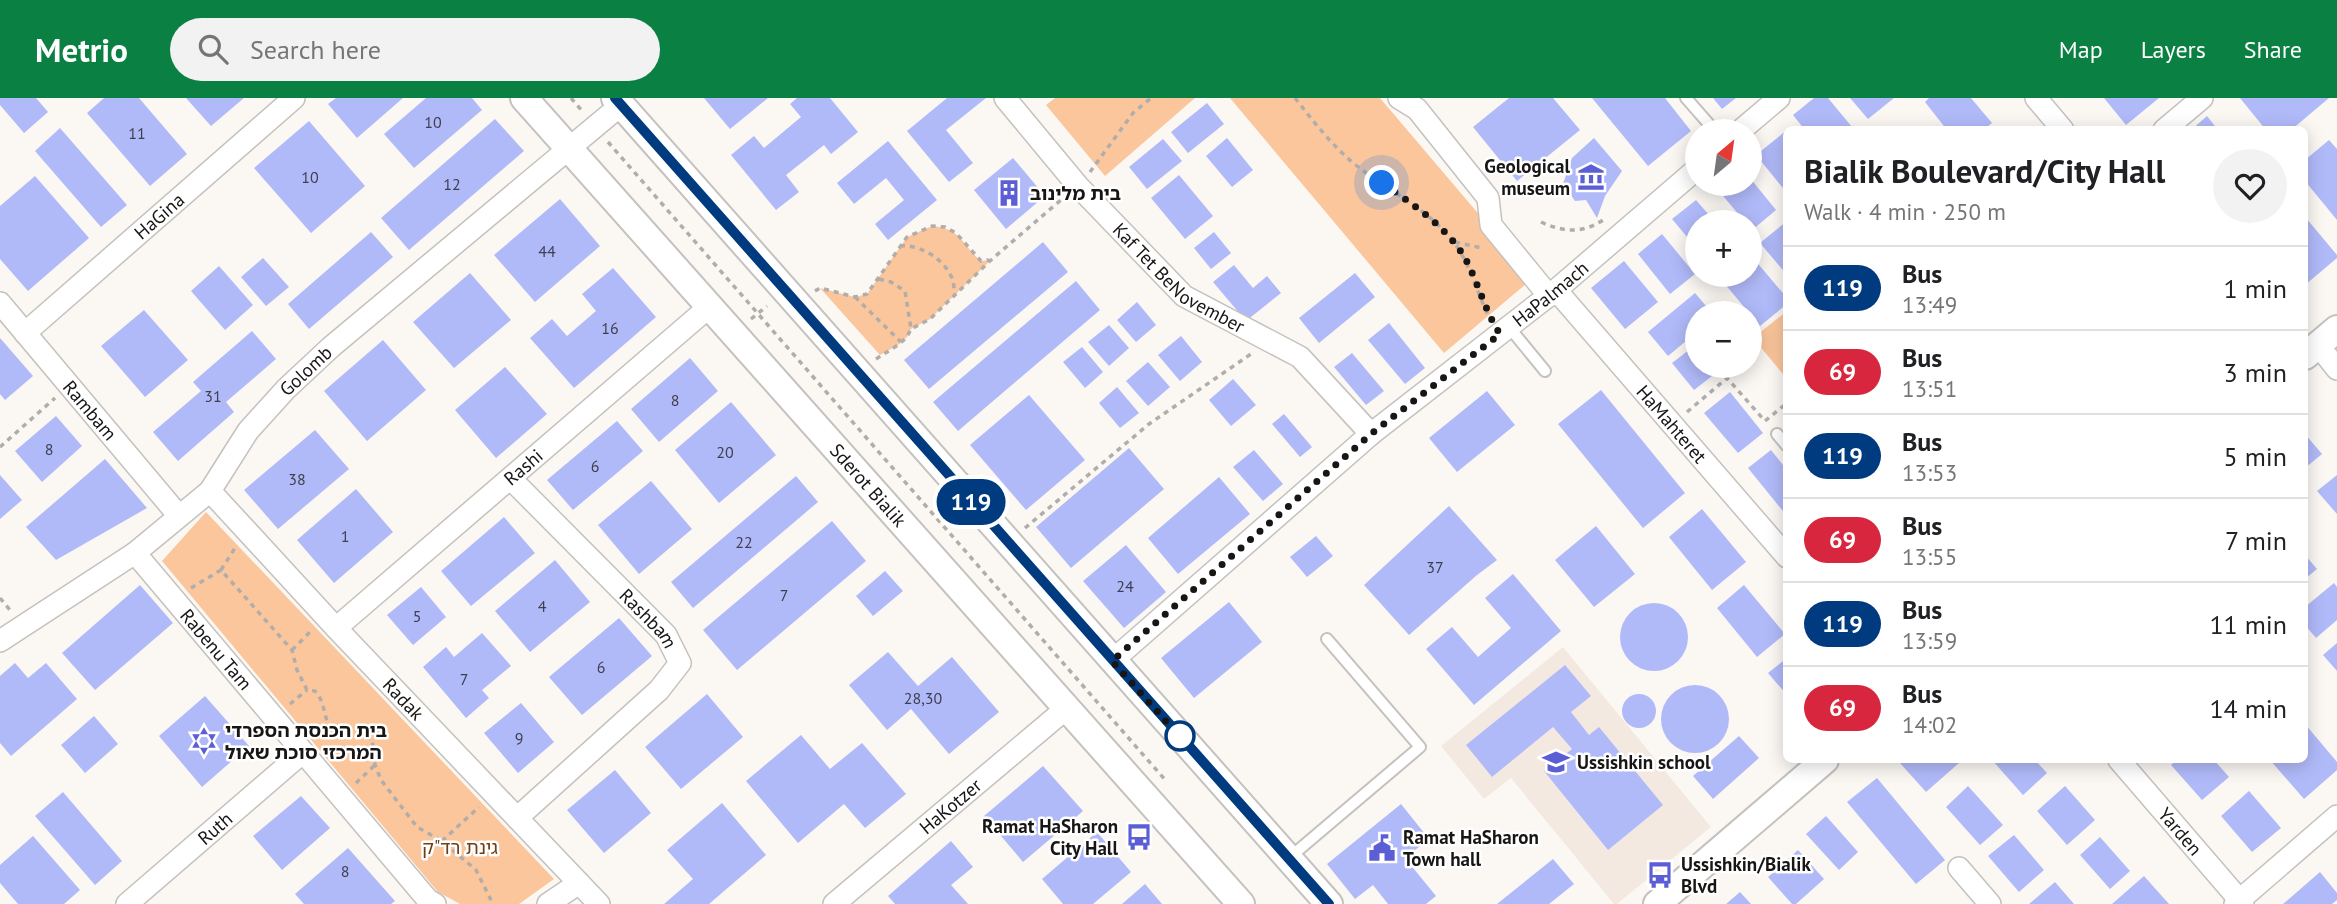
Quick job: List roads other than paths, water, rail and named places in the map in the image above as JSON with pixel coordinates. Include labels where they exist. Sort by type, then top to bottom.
[{"type":"street","name":"HaGina","points":[[25,333],[294,98]]},
{"type":"street","name":"Sderot Bialik","points":[[524,98],[1241,904]]},
{"type":"street","name":"Kaf Tet BeNovember","points":[[1005,98],[1078,186],[1184,296],[1300,357],[1371,434]]},
{"type":"street","name":"HaMahteret","points":[[1399,98],[1417,109],[1488,198],[1491,225],[1783,552]]},
{"type":"street","points":[[1754,119],[1779,98]]},
{"type":"street","points":[[2036,98],[2060,126]]},
{"type":"street","points":[[2169,126],[2202,98]]},
{"type":"street","name":"Golomb","points":[[0,641],[135,553],[210,491],[248,431],[331,347],[596,127],[618,102]]},
{"type":"street","points":[[618,102],[1329,904]]},
{"type":"street","name":"HaPalmach","points":[[1112,661],[1371,434],[1552,293],[1685,179]]},
{"type":"street","name":"Rambam","points":[[0,303],[179,516]]},
{"type":"street","name":"Rashi","points":[[331,623],[511,479],[709,307]]},
{"type":"street","points":[[2320,343],[2337,369]]},
{"type":"street","name":"Rashbam","points":[[511,479],[666,635],[680,663],[659,690],[517,818]]},
{"type":"street","name":"Radak","points":[[210,491],[331,623],[599,904]]},
{"type":"street","name":"Rabenu Tam","points":[[135,553],[429,903]]},
{"type":"street","name":"HaKotzer","points":[[834,904],[1068,707]]},
{"type":"street","name":"Ruth","points":[[127,904],[303,753]]},
{"type":"street","points":[[1657,904],[1822,763]]},
{"type":"street","name":"Yarden","points":[[2122,763],[2239,903]]},
{"type":"street","points":[[2239,903],[2337,816]]},
{"type":"street","points":[[1959,869],[1990,904]]},
{"type":"street","points":[[548,904],[579,883]]},
{"type":"lane","points":[[1686,98],[1704,119]]},
{"type":"lane","points":[[1505,331],[1545,372]]},
{"type":"lane","points":[[1777,434],[1783,441]]},
{"type":"lane","points":[[1289,858],[1420,747],[1328,639]]},
{"type":"place","name":"Geological museum","points":[[1591,177]]},
{"type":"place","name":"בית מלינוב","points":[[1009,193]]},
{"type":"place","name":"בית הכנסת הספרדי המרכזי סוכת שאול","points":[[204,741]]},
{"type":"place","name":"Ussishkin school","points":[[1556,762]]},
{"type":"place","name":"Ramat HaSharon City Hall","points":[[1139,837]]},
{"type":"place","name":"Ramat HaSharon Town hall","points":[[1382,848]]},
{"type":"place","name":"Ussishkin/Bialik Blvd","points":[[1660,875]]},
{"type":"park label","name":"גינת רד\"ק","points":[[460,847]]}]
